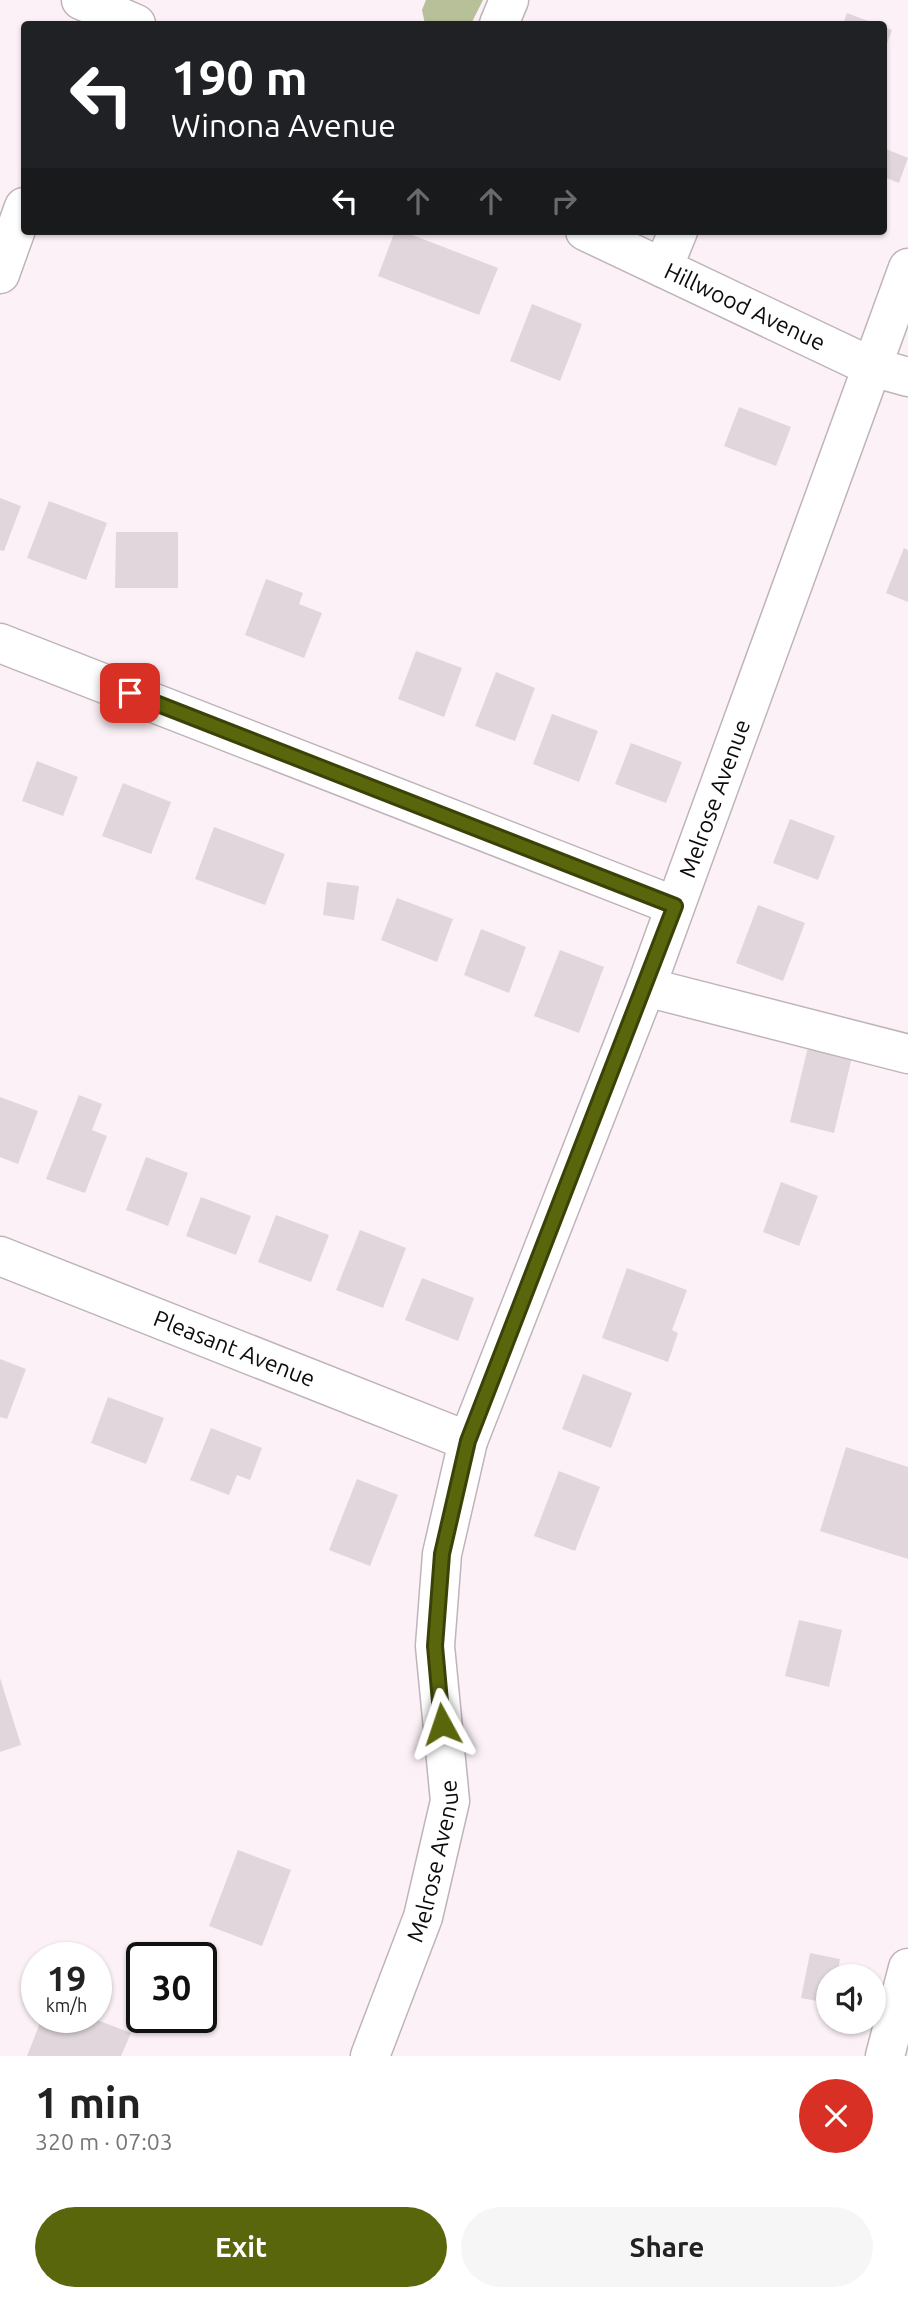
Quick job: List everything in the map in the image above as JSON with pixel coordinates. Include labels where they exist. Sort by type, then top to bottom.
[{"type":"street","points":[[500,21],[509,0]]},
{"type":"street","points":[[90,10],[126,21]]},
{"type":"street","points":[[0,274],[21,214]]},
{"type":"street","name":"Hillwood Avenue","points":[[593,235],[872,367],[908,377]]},
{"type":"street","points":[[663,268],[676,235]]},
{"type":"street","name":"Melrose Avenue","points":[[370,2056],[423,1917],[450,1801],[435,1646],[442,1554],[468,1441],[646,987],[908,268]]},
{"type":"street","points":[[0,643],[675,906]]},
{"type":"street","points":[[646,987],[908,1054]]},
{"type":"street","name":"Pleasant Avenue","points":[[0,1256],[468,1441]]},
{"type":"street","points":[[885,2056],[908,1968]]},
{"type":"green space","points":[[426,0],[483,0],[472,21],[424,21],[422,10]]},
{"type":"building","points":[[847,13],[868,21],[844,21]]},
{"type":"building","points":[[887,28],[892,30],[887,44]]},
{"type":"building","points":[[887,149],[908,158],[899,183],[887,178]]},
{"type":"building","points":[[393,235],[412,235],[498,268],[479,315],[378,276]]},
{"type":"building","points":[[532,304],[582,324],[560,381],[510,361]]},
{"type":"building","points":[[739,407],[791,427],[776,466],[724,446]]},
{"type":"building","points":[[0,498],[21,506],[4,551],[0,550]]},
{"type":"building","points":[[49,501],[107,523],[86,580],[27,558]]},
{"type":"building","points":[[116,532],[178,532],[178,588],[115,588]]},
{"type":"building","points":[[904,548],[908,550],[908,602],[886,593]]},
{"type":"building","points":[[266,579],[303,593],[299,604],[322,613],[304,658],[245,635]]},
{"type":"building","points":[[416,651],[462,668],[444,717],[398,699]]},
{"type":"building","points":[[496,672],[535,688],[515,741],[475,726]]},
{"type":"building","points":[[552,714],[598,731],[579,782],[533,764]]},
{"type":"building","points":[[631,743],[682,762],[666,803],[615,784]]},
{"type":"building","points":[[37,761],[78,777],[63,816],[22,801]]},
{"type":"building","points":[[123,783],[171,802],[151,854],[102,836]]},
{"type":"building","points":[[790,819],[835,836],[818,880],[773,863]]},
{"type":"building","points":[[214,827],[285,854],[265,905],[195,879]]},
{"type":"building","points":[[327,882],[359,886],[354,920],[323,915]]},
{"type":"building","points":[[397,898],[453,919],[437,962],[381,940]]},
{"type":"building","points":[[758,905],[805,923],[783,981],[736,963]]},
{"type":"building","points":[[481,929],[526,947],[509,993],[464,975]]},
{"type":"building","points":[[560,950],[604,967],[579,1033],[534,1016]]},
{"type":"building","points":[[808,1047],[852,1057],[834,1133],[790,1122]]},
{"type":"building","points":[[79,1095],[102,1104],[92,1130],[107,1136],[85,1193],[46,1179]]},
{"type":"building","points":[[0,1097],[38,1111],[18,1164],[0,1157]]},
{"type":"building","points":[[146,1157],[188,1173],[168,1226],[126,1210]]},
{"type":"building","points":[[781,1182],[818,1196],[799,1246],[763,1232]]},
{"type":"building","points":[[201,1197],[251,1216],[236,1255],[186,1236]]},
{"type":"building","points":[[276,1215],[329,1235],[311,1282],[258,1262]]},
{"type":"building","points":[[360,1230],[406,1248],[383,1308],[336,1290]]},
{"type":"building","points":[[627,1268],[687,1290],[672,1330],[678,1333],[668,1362],[602,1338]]},
{"type":"building","points":[[422,1278],[474,1298],[458,1341],[405,1320]]},
{"type":"building","points":[[0,1359],[26,1369],[7,1419],[0,1417]]},
{"type":"building","points":[[583,1374],[632,1393],[611,1448],[562,1429]]},
{"type":"building","points":[[108,1397],[164,1418],[146,1464],[91,1443]]},
{"type":"building","points":[[211,1428],[262,1448],[250,1480],[237,1475],[229,1495],[190,1480]]},
{"type":"building","points":[[846,1447],[908,1467],[908,1559],[820,1531]]},
{"type":"building","points":[[559,1471],[600,1487],[575,1551],[534,1536]]},
{"type":"building","points":[[357,1479],[398,1495],[370,1566],[329,1550]]},
{"type":"building","points":[[799,1620],[842,1630],[829,1687],[785,1676]]},
{"type":"building","points":[[0,1678],[21,1745],[0,1752]]},
{"type":"building","points":[[238,1850],[291,1870],[262,1946],[209,1926]]},
{"type":"building","points":[[810,1953],[840,1959],[839,1964],[816,1964],[816,2001],[801,1998]]},
{"type":"building","points":[[112,2026],[131,2033],[121,2056],[27,2056],[36,2033],[112,2033]]},
{"type":"route","points":[[130,693],[675,906],[646,987],[468,1441],[442,1554],[435,1646],[442,1724]]}]
